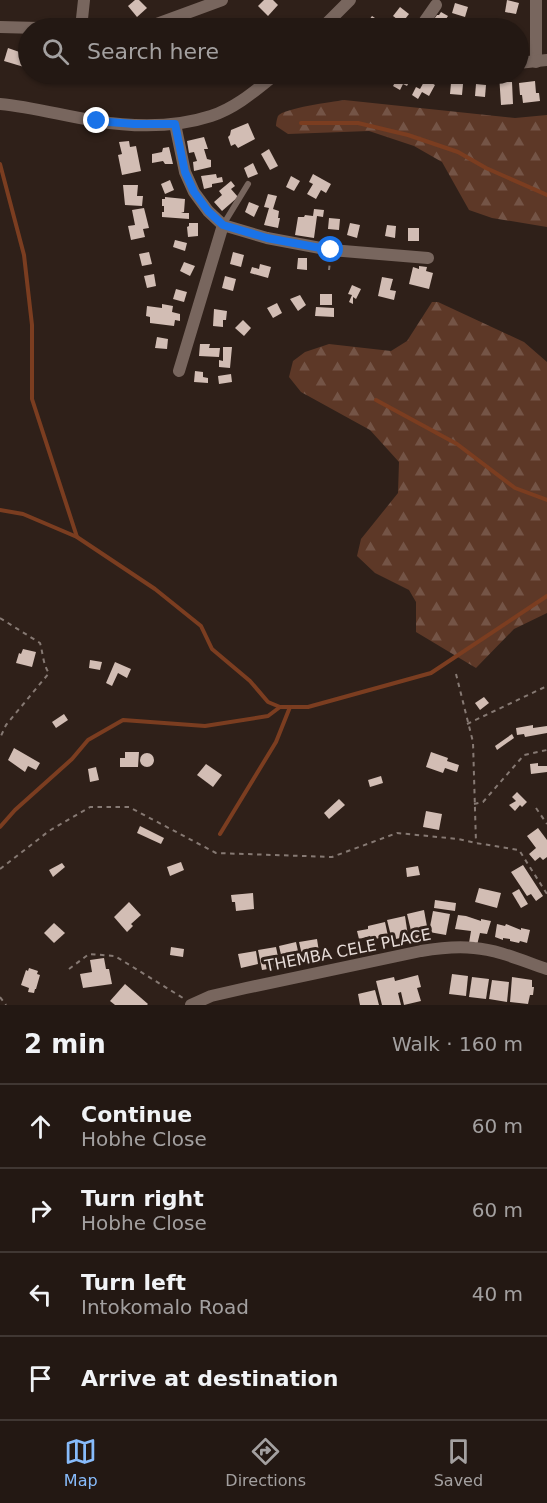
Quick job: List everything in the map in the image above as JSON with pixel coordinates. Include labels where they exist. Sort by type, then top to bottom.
[{"type":"street","points":[[82,18],[84,0]]},
{"type":"street","points":[[173,18],[222,0]]},
{"type":"street","points":[[332,18],[350,0]]},
{"type":"street","points":[[536,0],[541,61]]},
{"type":"street","points":[[427,18],[436,5]]},
{"type":"street","points":[[0,27],[18,27]]},
{"type":"street","points":[[0,104],[97,121],[175,124],[212,116],[243,100],[263,84]]},
{"type":"street","points":[[175,124],[185,172],[194,192],[208,211],[223,225],[267,238],[331,250],[428,258]]},
{"type":"street","points":[[179,371],[223,225]]},
{"type":"street","name":"THEMBA CELE PLACE","points":[[192,1004],[211,996],[246,987],[448,947],[475,948],[495,952],[547,969]]},
{"type":"lane","points":[[223,225],[249,184]]},
{"type":"path","points":[[0,618],[40,643],[44,667],[49,674],[6,725],[0,738]]},
{"type":"path","points":[[456,674],[473,742],[476,843]]},
{"type":"path","points":[[468,724],[547,686]]},
{"type":"path","points":[[474,804],[483,802],[524,754],[547,750]]},
{"type":"path","points":[[0,869],[49,831],[90,807],[129,807],[216,853],[332,857],[397,833],[458,839],[519,850],[547,894]]},
{"type":"path","points":[[536,808],[547,824]]},
{"type":"path","points":[[69,969],[89,954],[115,956],[192,1004]]},
{"type":"path","points":[[0,997],[6,1005]]},
{"type":"green space","points":[[344,100],[515,118],[547,115],[547,227],[492,218],[469,210],[442,162],[414,146],[369,131],[288,134],[276,126],[278,116],[289,110]]},
{"type":"green space","points":[[432,302],[438,302],[524,342],[547,362],[547,613],[514,629],[476,668],[416,632],[416,602],[409,590],[375,573],[357,556],[361,539],[398,493],[399,462],[370,430],[301,392],[289,377],[293,361],[305,352],[329,344],[391,351],[407,341]]},
{"type":"building","points":[[135,0],[139,0],[147,8],[137,17],[128,6]]},
{"type":"building","points":[[264,0],[273,0],[278,5],[268,16],[258,6]]},
{"type":"building","points":[[507,0],[519,3],[516,14],[505,12]]},
{"type":"building","points":[[455,3],[468,7],[465,17],[452,13]]},
{"type":"building","points":[[400,7],[409,14],[406,18],[393,16]]},
{"type":"building","points":[[441,12],[448,16],[435,18]]},
{"type":"building","points":[[8,48],[18,52],[18,65],[4,61]]},
{"type":"building","points":[[535,81],[536,93],[539,93],[540,101],[523,103],[519,84],[529,84],[529,82]]},
{"type":"building","points":[[394,84],[403,84],[400,90],[393,86]]},
{"type":"building","points":[[423,84],[435,85],[429,96],[422,92],[418,99],[412,95],[416,87],[420,89]]},
{"type":"building","points":[[451,84],[463,84],[462,95],[450,94]]},
{"type":"building","points":[[476,84],[486,85],[485,97],[475,96]]},
{"type":"building","points":[[500,84],[512,84],[513,104],[501,105]]},
{"type":"building","points":[[248,123],[255,139],[238,148],[235,144],[231,146],[228,137],[231,130]]},
{"type":"building","points":[[204,137],[208,149],[204,149],[207,159],[211,160],[211,167],[194,171],[193,162],[197,161],[194,152],[189,153],[187,141]]},
{"type":"building","points":[[129,141],[130,147],[136,146],[141,171],[122,175],[118,155],[122,154],[119,142]]},
{"type":"building","points":[[169,147],[173,164],[165,164],[163,161],[152,163],[152,154],[162,152],[163,148]]},
{"type":"building","points":[[269,149],[278,166],[270,170],[261,154]]},
{"type":"building","points":[[253,163],[258,174],[248,178],[244,168]]},
{"type":"building","points":[[216,174],[217,178],[222,177],[223,182],[212,184],[212,187],[204,189],[201,176]]},
{"type":"building","points":[[313,174],[331,184],[326,193],[321,190],[316,199],[307,194],[313,184],[309,182]]},
{"type":"building","points":[[291,176],[300,181],[294,191],[286,187]]},
{"type":"building","points":[[170,180],[174,190],[165,194],[161,184]]},
{"type":"building","points":[[231,181],[235,186],[231,189],[238,197],[222,211],[214,202],[222,195],[219,191]]},
{"type":"building","points":[[123,185],[138,185],[137,196],[143,196],[142,206],[125,205]]},
{"type":"building","points":[[268,194],[277,196],[273,209],[279,211],[278,228],[264,225],[269,208],[264,207]]},
{"type":"building","points":[[165,197],[185,199],[184,212],[181,213],[189,213],[189,219],[162,217],[164,206],[162,206],[162,199]]},
{"type":"building","points":[[249,202],[259,206],[254,217],[245,212]]},
{"type":"building","points":[[144,208],[149,228],[143,229],[145,237],[131,240],[128,226],[135,225],[132,210]]},
{"type":"building","points":[[314,209],[324,210],[323,217],[317,216],[314,238],[295,235],[298,217],[313,216]]},
{"type":"building","points":[[329,218],[340,219],[339,230],[328,229]]},
{"type":"building","points":[[189,223],[198,223],[198,236],[188,237]]},
{"type":"building","points":[[350,223],[360,225],[357,238],[347,235]]},
{"type":"building","points":[[387,225],[396,226],[395,238],[385,236]]},
{"type":"building","points":[[408,228],[419,228],[419,241],[408,241]]},
{"type":"building","points":[[175,240],[187,243],[185,251],[173,247]]},
{"type":"building","points":[[149,252],[152,264],[142,266],[139,254]]},
{"type":"building","points":[[233,252],[244,255],[241,267],[230,264]]},
{"type":"building","points":[[298,258],[307,258],[307,270],[297,269]]},
{"type":"building","points":[[184,262],[195,266],[190,276],[180,271]]},
{"type":"building","points":[[260,264],[271,267],[268,278],[250,273],[252,267],[259,269]]},
{"type":"building","points":[[419,266],[427,267],[426,271],[433,273],[429,289],[409,284],[413,267],[419,269]]},
{"type":"building","points":[[154,274],[156,286],[147,288],[144,276]]},
{"type":"building","points":[[225,276],[236,279],[233,291],[222,288]]},
{"type":"building","points":[[382,277],[393,279],[390,290],[396,291],[394,300],[378,296]]},
{"type":"building","points":[[352,285],[361,289],[356,299],[353,297],[353,304],[349,302],[352,295],[348,294]]},
{"type":"building","points":[[176,289],[187,292],[184,302],[173,299]]},
{"type":"building","points":[[320,294],[332,294],[332,305],[320,305]]},
{"type":"building","points":[[300,295],[306,305],[298,311],[290,299]]},
{"type":"building","points":[[277,303],[282,313],[273,318],[267,308]]},
{"type":"building","points":[[162,304],[173,306],[172,312],[180,314],[180,321],[175,320],[174,326],[150,323],[150,317],[146,316],[147,306],[162,308]]},
{"type":"building","points":[[316,307],[334,308],[334,317],[315,316]]},
{"type":"building","points":[[214,309],[227,311],[223,327],[213,326]]},
{"type":"building","points":[[243,320],[251,328],[244,336],[235,328]]},
{"type":"building","points":[[157,337],[168,339],[167,349],[155,348]]},
{"type":"building","points":[[200,344],[210,344],[209,348],[220,348],[219,357],[199,356]]},
{"type":"building","points":[[223,347],[232,347],[230,368],[219,367],[219,360],[223,361]]},
{"type":"building","points":[[195,371],[203,372],[203,377],[208,378],[208,383],[194,382]]},
{"type":"building","points":[[231,374],[232,382],[219,384],[218,376]]},
{"type":"building","points":[[23,649],[36,652],[32,667],[16,663]]},
{"type":"building","points":[[90,660],[102,662],[100,670],[89,668]]},
{"type":"building","points":[[115,662],[131,669],[127,678],[118,673],[112,686],[106,683]]},
{"type":"building","points":[[484,697],[489,703],[480,710],[475,703]]},
{"type":"building","points":[[64,714],[68,720],[56,728],[52,722]]},
{"type":"building","points":[[533,725],[533,728],[547,726],[547,733],[525,737],[524,734],[517,735],[516,728]]},
{"type":"building","points":[[512,734],[514,738],[497,750],[495,746]]},
{"type":"building","points":[[14,748],[40,763],[36,770],[28,766],[25,772],[8,760]]},
{"type":"building","points":[[125,752],[139,752],[138,767],[120,767],[120,758],[125,758]]},
{"type":"building","points":[[431,752],[459,765],[457,772],[445,768],[443,773],[426,767]]},
{"type":"building","points":[[147,753],[152,755],[154,760],[152,765],[147,767],[142,765],[140,760],[142,755]]},
{"type":"building","points":[[538,763],[538,766],[547,766],[547,772],[531,774],[530,764]]},
{"type":"building","points":[[206,764],[222,775],[213,787],[197,775]]},
{"type":"building","points":[[96,767],[99,780],[90,782],[88,769]]},
{"type":"building","points":[[381,776],[383,783],[370,787],[368,780]]},
{"type":"building","points":[[517,792],[527,802],[515,811],[509,805],[516,801],[512,797]]},
{"type":"building","points":[[339,799],[345,805],[329,819],[324,813]]},
{"type":"building","points":[[426,811],[442,814],[439,830],[423,827]]},
{"type":"building","points":[[140,826],[164,838],[161,844],[137,833]]},
{"type":"building","points":[[538,828],[547,840],[547,857],[543,860],[540,857],[535,861],[529,854],[536,848],[527,836]]},
{"type":"building","points":[[181,862],[184,870],[170,876],[167,867]]},
{"type":"building","points":[[62,863],[65,867],[53,877],[49,870]]},
{"type":"building","points":[[523,865],[543,896],[536,901],[531,894],[527,896],[511,872]]},
{"type":"building","points":[[418,866],[420,875],[407,877],[406,868]]},
{"type":"building","points":[[479,888],[501,893],[497,908],[475,902]]},
{"type":"building","points":[[519,889],[528,904],[521,908],[512,893]]},
{"type":"building","points":[[253,893],[254,909],[236,911],[231,895]]},
{"type":"building","points":[[435,900],[456,903],[455,911],[434,908]]},
{"type":"building","points":[[129,902],[141,915],[131,924],[133,926],[127,932],[114,917]]},
{"type":"building","points":[[424,910],[428,932],[412,935],[407,914]]},
{"type":"building","points":[[433,911],[450,914],[446,935],[429,932]]},
{"type":"building","points":[[458,915],[491,921],[487,934],[480,933],[477,945],[469,943],[471,931],[455,929]]},
{"type":"building","points":[[405,916],[408,936],[392,940],[387,920]]},
{"type":"building","points":[[385,922],[388,936],[371,940],[370,936],[359,939],[357,931]]},
{"type":"building","points":[[54,923],[65,933],[54,943],[44,933]]},
{"type":"building","points":[[497,924],[530,930],[527,943],[495,937]]},
{"type":"building","points":[[426,933],[428,941],[416,944],[414,936]]},
{"type":"building","points":[[317,939],[319,952],[302,955],[299,942]]},
{"type":"building","points":[[296,942],[299,956],[282,959],[279,946]]},
{"type":"building","points":[[171,947],[184,949],[183,957],[170,955]]},
{"type":"building","points":[[276,947],[280,967],[262,970],[258,950]]},
{"type":"building","points":[[256,951],[258,964],[241,968],[238,954]]},
{"type":"building","points":[[104,958],[112,984],[83,988],[80,974],[92,972],[90,960]]},
{"type":"building","points":[[29,968],[38,971],[37,974],[40,975],[34,993],[28,992],[29,988],[21,985],[26,970],[28,971]]},
{"type":"building","points":[[452,974],[468,976],[466,996],[449,994]]},
{"type":"building","points":[[418,975],[421,987],[417,988],[421,1001],[404,1005],[401,992],[398,993],[401,1005],[382,1005],[376,981],[394,977],[395,981]]},
{"type":"building","points":[[472,977],[489,979],[486,999],[469,997]]},
{"type":"building","points":[[512,977],[532,980],[533,995],[530,995],[528,1004],[510,1002]]},
{"type":"building","points":[[492,980],[509,982],[507,1002],[489,999]]},
{"type":"building","points":[[125,984],[148,1004],[115,1005],[110,1001]]},
{"type":"building","points":[[375,990],[379,1005],[360,1005],[358,994]]},
{"type":"waterway","points":[[301,123],[358,123],[408,135],[458,152],[486,168],[547,195]]},
{"type":"waterway","points":[[0,164],[24,255],[32,325],[32,399],[77,537]]},
{"type":"waterway","points":[[376,400],[457,444],[515,488],[547,500]]},
{"type":"waterway","points":[[0,510],[23,514],[77,537],[155,589],[201,626],[212,649],[250,681],[268,702],[280,707],[308,707],[431,673],[547,596]]},
{"type":"waterway","points":[[0,827],[15,810],[72,759],[88,740],[123,720],[205,726],[268,716],[280,707]]},
{"type":"waterway","points":[[220,834],[276,742],[290,707]]},
{"type":"route","points":[[97,121],[175,124],[185,172],[194,192],[208,211],[223,225],[267,238],[331,250]]}]
